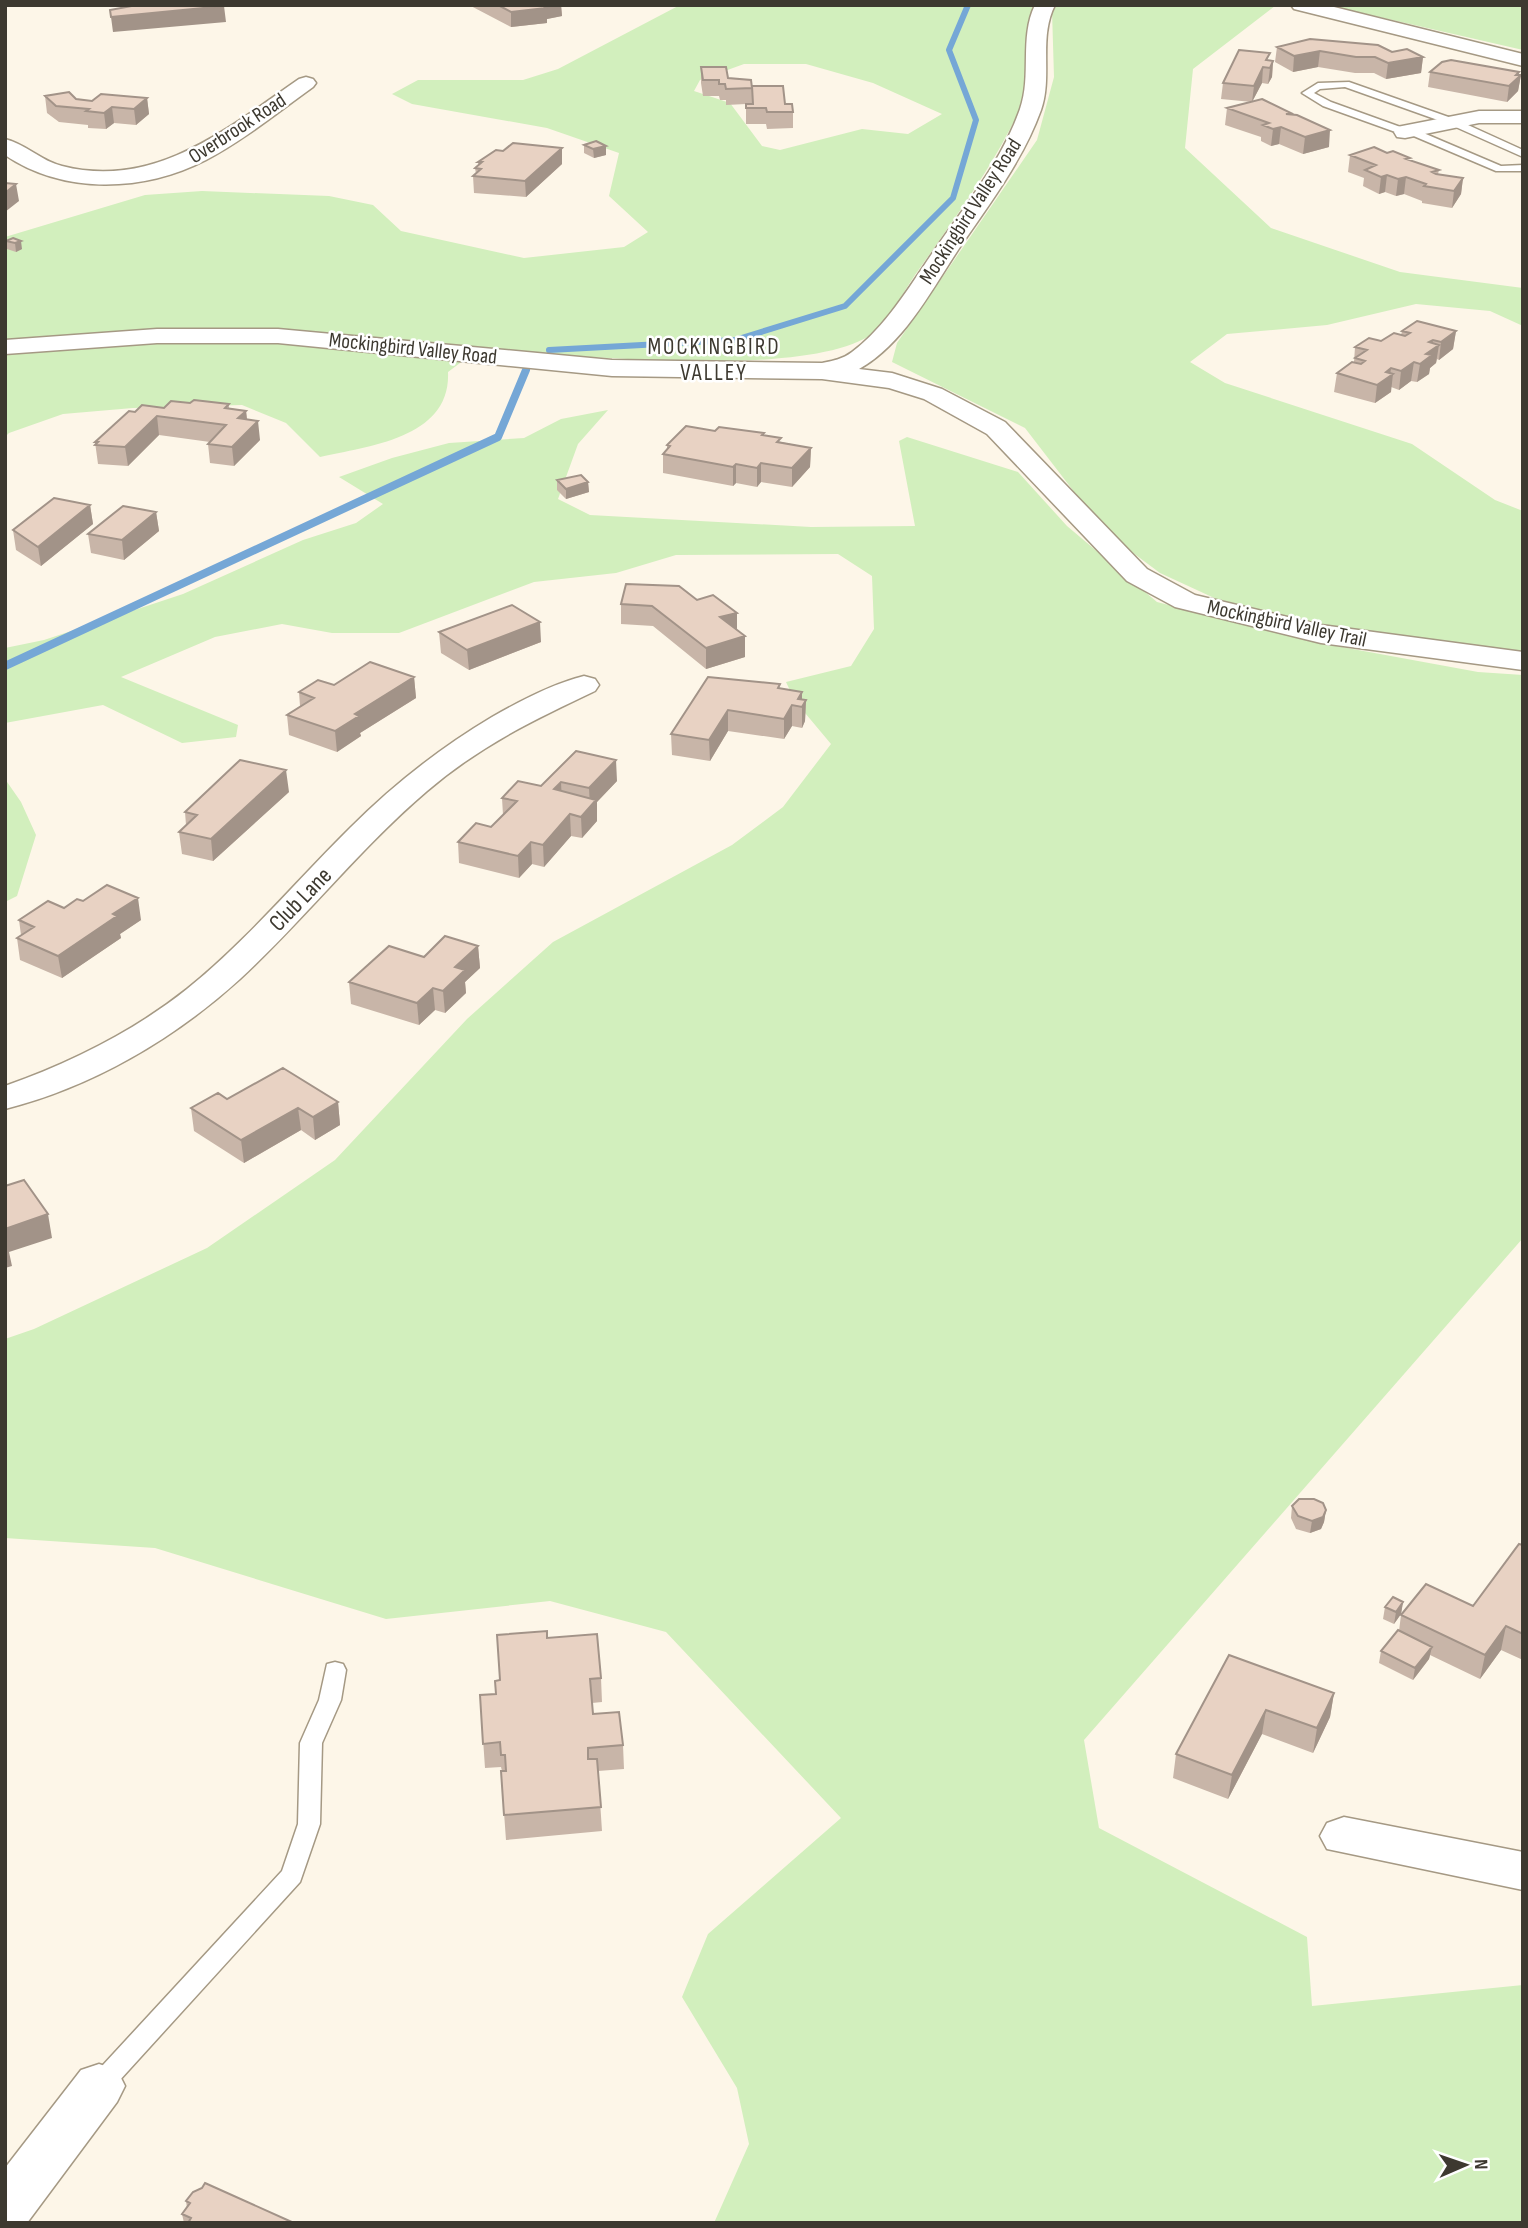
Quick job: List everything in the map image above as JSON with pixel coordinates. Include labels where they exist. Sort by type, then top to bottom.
[{"type":"street","name":"Mockingbird Valley Road","points":[[822,371],[860,358],[897,322],[1009,158],[1031,108],[1036,82],[1036,33],[1045,5]]},
{"type":"street","points":[[1301,5],[1523,60]]},
{"type":"street","name":"Overbrook Road","points":[[5,145],[39,166],[68,173],[97,176],[154,172],[198,157],[306,83]]},
{"type":"street","points":[[1407,132],[1479,117],[1523,117]]},
{"type":"street","name":"Mockingbird Valley Road","points":[[5,347],[157,336],[278,336],[612,368],[822,371],[866,376],[933,394],[996,428],[1024,456]]},
{"type":"street","name":"Mockingbird Valley Trail","points":[[1024,456],[1137,575],[1185,600],[1218,611],[1321,634],[1523,661]]},
{"type":"street","name":"Club Lane","points":[[5,1098],[101,1058],[169,1018],[200,996],[263,937],[386,810],[417,783],[468,746],[523,712],[584,685]]},
{"type":"street","points":[[1344,1836],[1523,1871]]},
{"type":"street","points":[[5,2210],[100,2086]]},
{"type":"lane","points":[[1523,153],[1453,122],[1346,84],[1318,86],[1307,93],[1327,104],[1500,169],[1523,169]]},
{"type":"lane","points":[[100,2086],[292,1875],[309,1824],[311,1743],[330,1700],[335,1670]]},
{"type":"green space","points":[[680,5],[1035,5],[1030,22],[1023,100],[1002,144],[882,324],[877,330],[836,349],[771,359],[691,361],[602,358],[269,329],[173,330],[46,337],[117,343],[306,342],[468,357],[448,372],[445,394],[436,412],[422,425],[383,443],[320,457],[286,423],[242,405],[133,408],[63,414],[9,433],[5,437],[5,237],[145,195],[202,191],[329,196],[373,205],[401,231],[524,258],[624,247],[648,232],[609,196],[619,153],[547,128],[412,104],[392,94],[418,80],[523,80],[558,69]],"holes":[[[744,64],[806,64],[873,83],[942,114],[908,134],[862,129],[780,150],[762,146],[730,103],[694,91],[700,80]]]},
{"type":"green space","points":[[1058,5],[1275,6],[1193,69],[1185,148],[1271,228],[1400,272],[1523,288],[1523,326],[1490,311],[1416,304],[1327,325],[1227,334],[1190,362],[1225,383],[1412,444],[1495,500],[1523,511],[1523,654],[1354,631],[1225,603],[1160,573],[1105,532],[1025,428],[892,362],[897,343],[1037,140],[1054,77],[1052,11]]},
{"type":"green space","points":[[1327,5],[1523,5],[1523,50]]},
{"type":"green space","points":[[608,410],[578,444],[558,499],[590,515],[811,527],[915,526],[899,441],[907,437],[1018,472],[1067,526],[1157,602],[1309,641],[1478,672],[1523,675],[1523,1238],[1084,1740],[1099,1828],[1307,1937],[1312,2006],[1523,1985],[1523,2223],[714,2223],[749,2144],[737,2088],[682,1997],[708,1934],[841,1818],[666,1632],[550,1601],[386,1619],[155,1548],[5,1538],[5,1339],[34,1329],[207,1248],[335,1160],[467,1019],[553,942],[732,845],[783,807],[831,744],[795,701],[786,682],[851,666],[874,629],[872,576],[838,554],[676,555],[616,573],[534,582],[399,633],[332,633],[282,624],[215,637],[121,677],[238,725],[236,737],[182,743],[103,705],[5,723],[5,648],[44,640],[183,594],[303,540],[356,523],[383,504],[339,477],[392,458],[449,443],[524,438],[561,419]]},
{"type":"green space","points":[[5,779],[21,802],[36,835],[17,896],[5,902]]},
{"type":"building","points":[[137,5],[224,6],[111,17],[110,10]]},
{"type":"building","points":[[498,5],[542,5],[546,8],[511,12]]},
{"type":"building","points":[[1310,39],[1378,45],[1392,52],[1407,49],[1423,57],[1388,63],[1375,57],[1320,51],[1294,56],[1277,47]]},
{"type":"building","points":[[1239,50],[1270,53],[1266,60],[1273,61],[1270,68],[1263,67],[1254,86],[1223,83]]},
{"type":"building","points":[[1451,60],[1519,72],[1516,75],[1521,75],[1509,86],[1430,72],[1442,62]]},
{"type":"building","points":[[701,67],[726,67],[728,78],[751,80],[752,88],[726,89],[725,84],[719,84],[719,80],[703,80]]},
{"type":"building","points":[[752,86],[783,86],[785,104],[792,104],[793,112],[767,112],[766,108],[746,108],[746,104],[753,104]]},
{"type":"building","points":[[69,92],[76,99],[92,101],[101,94],[147,98],[134,109],[112,107],[104,113],[56,106],[45,96]]},
{"type":"building","points":[[1262,99],[1291,113],[1286,114],[1297,115],[1330,130],[1305,137],[1281,127],[1273,129],[1263,125],[1269,123],[1227,108]]},
{"type":"building","points":[[596,141],[606,146],[593,149],[584,145]]},
{"type":"building","points":[[513,143],[562,148],[525,181],[473,176],[481,169],[475,168],[482,162],[478,162],[496,150],[503,151]]},
{"type":"building","points":[[1374,147],[1387,153],[1393,151],[1410,158],[1406,159],[1439,170],[1432,172],[1436,174],[1463,178],[1454,191],[1424,186],[1426,184],[1406,177],[1381,177],[1365,170],[1376,165],[1350,155]]},
{"type":"building","points":[[5,183],[16,184],[5,193]]},
{"type":"building","points":[[13,238],[21,241],[6,241]]},
{"type":"building","points":[[1417,321],[1456,331],[1441,342],[1429,342],[1439,345],[1426,354],[1432,355],[1420,364],[1414,362],[1401,371],[1391,368],[1386,372],[1393,374],[1377,385],[1337,373],[1352,362],[1361,364],[1365,361],[1355,358],[1367,350],[1355,347],[1369,338],[1381,341],[1394,333],[1405,336],[1410,333],[1402,331]]},
{"type":"building","points":[[194,400],[229,404],[225,408],[246,411],[238,418],[258,421],[232,447],[208,444],[226,425],[157,416],[125,447],[95,445],[98,442],[95,442],[129,411],[135,412],[142,405],[164,408],[171,401],[190,403]]},
{"type":"building","points":[[686,426],[715,431],[719,427],[764,433],[762,435],[781,438],[777,442],[811,448],[792,468],[761,463],[757,468],[736,464],[733,467],[663,454],[670,446],[667,445]]},
{"type":"building","points":[[581,475],[588,482],[566,489],[557,480]]},
{"type":"building","points":[[54,498],[90,505],[38,547],[13,530]]},
{"type":"building","points":[[123,506],[156,512],[122,540],[88,534]]},
{"type":"building","points":[[626,584],[679,586],[697,600],[713,595],[737,613],[720,617],[745,636],[706,648],[652,606],[621,604]]},
{"type":"building","points":[[512,605],[540,622],[467,650],[439,632]]},
{"type":"building","points":[[370,662],[414,677],[355,714],[359,716],[335,731],[287,715],[314,698],[299,692],[318,680],[334,685]]},
{"type":"building","points":[[708,677],[780,684],[778,688],[802,692],[798,699],[806,700],[802,707],[792,705],[784,719],[728,710],[709,740],[671,734]]},
{"type":"building","points":[[576,751],[616,760],[589,788],[561,782],[554,789],[596,800],[581,817],[570,814],[543,845],[531,842],[518,856],[458,842],[476,823],[491,827],[517,801],[502,798],[518,781],[541,786]]},
{"type":"building","points":[[240,760],[286,770],[211,839],[179,832],[197,815],[185,812]]},
{"type":"building","points":[[107,885],[138,898],[113,914],[117,916],[58,956],[17,938],[34,927],[19,920],[48,901],[64,908],[77,899],[83,901]]},
{"type":"building","points":[[445,936],[478,946],[455,967],[465,970],[443,991],[433,988],[417,1003],[349,982],[389,946],[424,957]]},
{"type":"building","points":[[283,1068],[338,1102],[313,1117],[298,1108],[241,1140],[191,1108],[218,1093],[227,1099]]},
{"type":"building","points":[[24,1180],[48,1214],[5,1229],[5,1186]]},
{"type":"building","points":[[1299,1499],[1314,1499],[1323,1503],[1326,1510],[1323,1517],[1312,1521],[1298,1516],[1292,1506]]},
{"type":"building","points":[[1519,1544],[1523,1545],[1523,1634],[1506,1626],[1485,1655],[1401,1615],[1426,1584],[1473,1606]]},
{"type":"building","points":[[1393,1597],[1403,1602],[1396,1612],[1385,1607]]},
{"type":"building","points":[[1398,1630],[1432,1647],[1415,1668],[1381,1651]]},
{"type":"building","points":[[547,1631],[547,1638],[597,1634],[601,1678],[590,1679],[593,1714],[619,1712],[623,1745],[588,1748],[588,1759],[597,1759],[601,1807],[504,1815],[501,1771],[506,1771],[505,1755],[501,1755],[500,1742],[483,1744],[480,1695],[496,1694],[495,1681],[500,1680],[497,1635]]},
{"type":"building","points":[[1229,1655],[1334,1693],[1317,1728],[1266,1710],[1232,1775],[1176,1754]]},
{"type":"building","points":[[205,2183],[294,2223],[188,2223],[191,2218],[182,2214],[190,2203],[186,2201]]},
{"type":"waterway","points":[[549,350],[735,340],[845,306],[953,198],[976,120],[949,50],[968,5]]},
{"type":"waterway","points":[[5,666],[498,437],[526,370]]},
{"type":"district","name":"MOCKINGBIRD VALLEY","points":[[714,359]]}]
